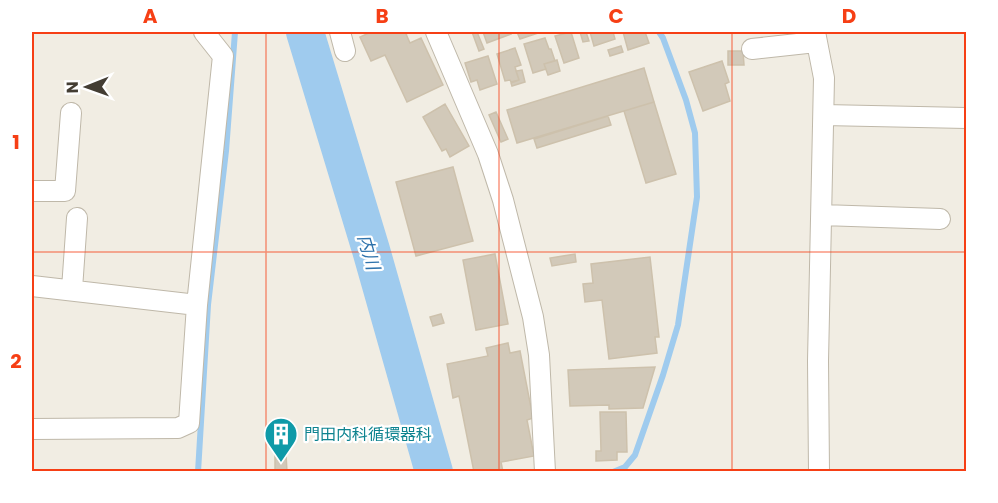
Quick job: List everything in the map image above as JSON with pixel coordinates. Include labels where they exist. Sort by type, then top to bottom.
[{"type":"street","points":[[32,429],[178,428],[189,423],[197,305],[223,56],[204,32]]},
{"type":"street","points":[[340,32],[345,51]]},
{"type":"street","points":[[436,32],[488,154],[503,200],[531,307],[539,355],[545,471]]},
{"type":"street","points":[[752,49],[816,37],[824,78],[818,361],[819,471]]},
{"type":"street","points":[[32,191],[65,191],[71,113]]},
{"type":"street","points":[[824,115],[966,118]]},
{"type":"street","points":[[822,215],[939,219]]},
{"type":"street","points":[[72,289],[77,218]]},
{"type":"street","points":[[32,286],[197,305]]},
{"type":"building","points":[[371,32],[410,32],[406,34],[410,43],[421,38],[443,85],[407,102],[385,55],[371,61],[360,37]]},
{"type":"building","points":[[472,32],[477,32],[484,49],[479,51]]},
{"type":"building","points":[[483,32],[510,32],[511,34],[487,43]]},
{"type":"building","points":[[517,32],[541,32],[520,39]]},
{"type":"building","points":[[571,32],[579,58],[564,63],[555,36]]},
{"type":"building","points":[[580,32],[586,32],[589,41],[583,42]]},
{"type":"building","points":[[590,32],[613,32],[615,39],[594,46]]},
{"type":"building","points":[[623,32],[645,32],[649,43],[628,50]]},
{"type":"building","points":[[545,38],[555,61],[544,64],[546,69],[533,73],[524,44]]},
{"type":"building","points":[[621,46],[623,52],[610,56],[608,50]]},
{"type":"building","points":[[515,48],[521,65],[515,67],[519,80],[505,81],[497,54]]},
{"type":"building","points":[[728,51],[743,51],[744,65],[728,65]]},
{"type":"building","points":[[488,56],[497,84],[480,90],[477,80],[471,82],[465,63]]},
{"type":"building","points":[[557,60],[560,71],[548,75],[544,64]]},
{"type":"building","points":[[722,61],[729,82],[725,84],[730,101],[703,111],[689,72]]},
{"type":"building","points":[[644,68],[654,102],[517,143],[507,110]]},
{"type":"building","points":[[522,70],[525,82],[512,86],[511,83],[519,80],[516,71]]},
{"type":"building","points":[[654,102],[676,174],[646,183],[624,111]]},
{"type":"building","points":[[445,104],[469,146],[450,157],[446,149],[442,151],[423,117]]},
{"type":"building","points":[[496,112],[508,139],[501,142],[489,115]]},
{"type":"building","points":[[608,116],[611,125],[537,148],[534,139]]},
{"type":"building","points":[[453,167],[473,241],[416,256],[396,182]]},
{"type":"building","points":[[495,254],[508,324],[476,330],[463,260]]},
{"type":"building","points":[[575,254],[576,262],[552,266],[550,258]]},
{"type":"building","points":[[650,257],[659,337],[655,337],[657,353],[609,359],[602,300],[585,302],[583,284],[593,283],[591,264]]},
{"type":"building","points":[[441,314],[444,323],[433,326],[430,317]]},
{"type":"building","points":[[508,343],[510,353],[520,351],[533,418],[527,420],[534,456],[501,462],[503,472],[474,472],[459,396],[453,398],[447,364],[488,356],[486,348]]},
{"type":"building","points":[[655,367],[643,408],[609,409],[609,405],[570,406],[568,370]]},
{"type":"building","points":[[600,412],[626,412],[627,452],[617,452],[617,460],[596,461],[596,451],[601,451]]},
{"type":"building","name":"門田内科循環器科","points":[[275,454],[286,454],[287,472],[275,472]]},
{"type":"waterway","points":[[198,472],[208,305],[226,151],[235,32]]},
{"type":"waterway","name":"内川","points":[[305,32],[371,250],[434,472]]},
{"type":"waterway","points":[[613,472],[625,467],[635,455],[663,375],[678,325],[697,197],[695,133],[686,100],[659,32]]},
{"type":"place","name":"門田内科循環器科","points":[[281,463]]}]
